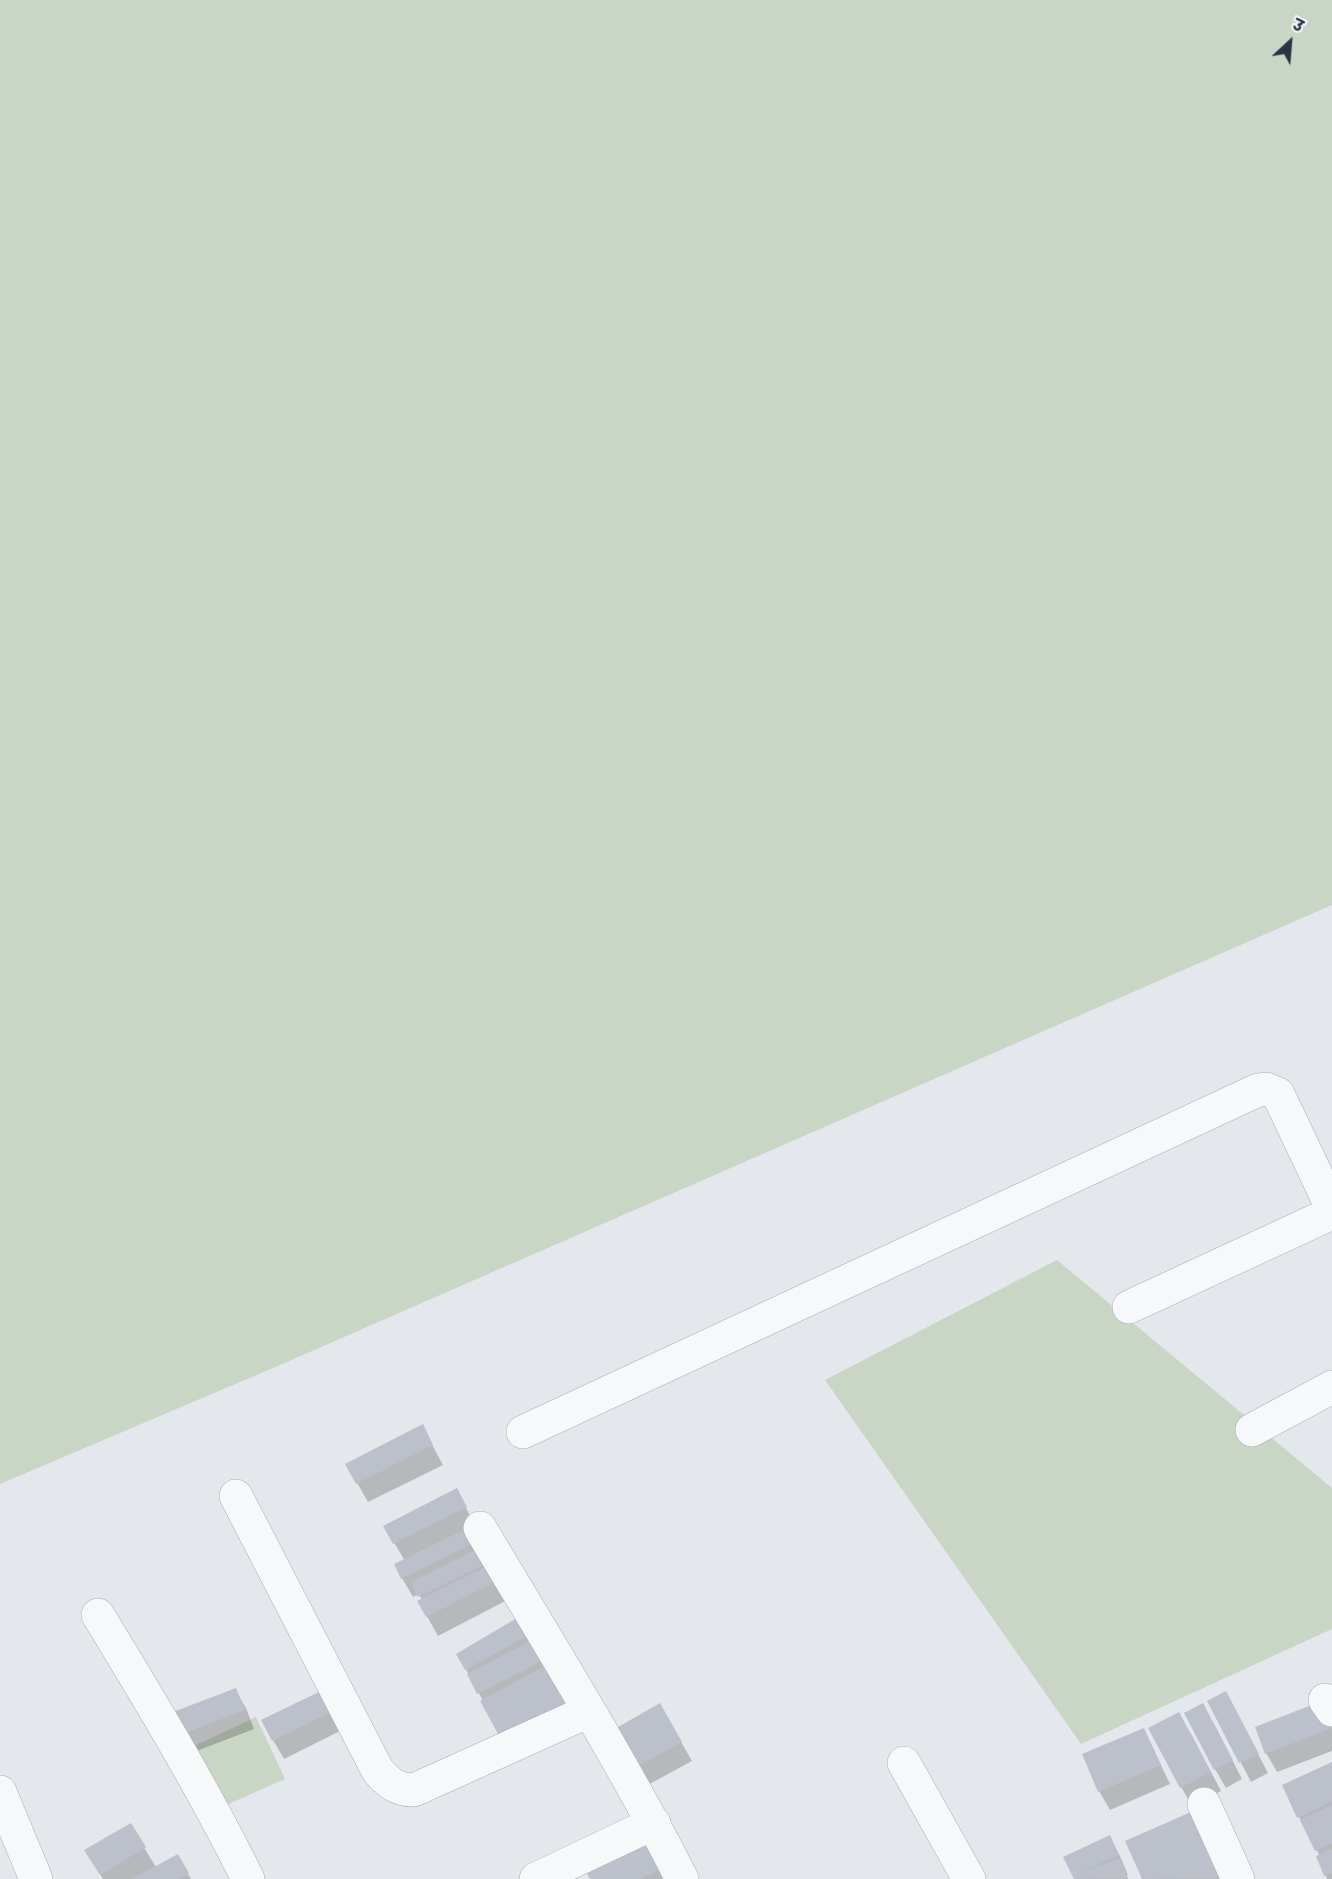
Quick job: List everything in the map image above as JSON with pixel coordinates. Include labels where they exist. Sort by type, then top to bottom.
[{"type":"street","points":[[524,1432],[1258,1090],[1266,1089],[1278,1094],[1332,1208]]},
{"type":"street","points":[[1129,1307],[1332,1213]]},
{"type":"street","points":[[1252,1430],[1332,1388]]},
{"type":"street","points":[[236,1496],[378,1771],[389,1784],[403,1790],[414,1790],[590,1711]]},
{"type":"street","points":[[480,1528],[590,1711],[654,1823],[682,1879]]},
{"type":"street","points":[[98,1615],[181,1751],[248,1879]]},
{"type":"street","points":[[904,1763],[969,1879]]},
{"type":"street","points":[[0,1792],[36,1879]]},
{"type":"street","points":[[1204,1804],[1238,1879]]},
{"type":"street","points":[[536,1879],[654,1823]]},
{"type":"green space","points":[[0,0],[1332,0],[1332,905],[280,1365],[0,1484]]},
{"type":"green space","points":[[1057,1260],[1332,1488],[1332,1629],[1081,1744],[825,1380]]},
{"type":"green space","points":[[256,1717],[285,1779],[224,1806],[196,1745]]},
{"type":"building","points":[[423,1424],[433,1445],[356,1484],[345,1464]]},
{"type":"building","points":[[457,1488],[467,1507],[393,1544],[383,1526]]},
{"type":"building","points":[[472,1526],[479,1540],[401,1579],[394,1564]]},
{"type":"building","points":[[485,1545],[493,1560],[418,1597],[411,1582]]},
{"type":"building","points":[[493,1563],[501,1579],[426,1617],[417,1601]]},
{"type":"building","points":[[522,1615],[532,1633],[465,1670],[456,1654]]},
{"type":"building","points":[[538,1637],[548,1658],[477,1694],[467,1674]]},
{"type":"building","points":[[552,1662],[574,1702],[502,1741],[480,1701]]},
{"type":"building","points":[[329,1687],[339,1708],[272,1741],[261,1720]]},
{"type":"building","points":[[236,1688],[245,1710],[182,1734],[173,1712]]},
{"type":"building","points":[[1226,1691],[1259,1754],[1239,1763],[1207,1701]]},
{"type":"building","points":[[1327,1699],[1332,1711],[1332,1728],[1265,1754],[1255,1727]]},
{"type":"building","points":[[660,1703],[682,1742],[634,1768],[613,1730]]},
{"type":"building","points":[[1203,1703],[1233,1760],[1214,1770],[1184,1713]]},
{"type":"building","points":[[1179,1712],[1211,1772],[1180,1788],[1148,1728]]},
{"type":"building","points":[[1144,1728],[1161,1765],[1098,1792],[1082,1754]]},
{"type":"building","points":[[1332,1762],[1332,1801],[1297,1818],[1282,1785]]},
{"type":"building","points":[[1332,1805],[1332,1843],[1315,1851],[1300,1820]]},
{"type":"building","points":[[1191,1812],[1220,1878],[1142,1879],[1125,1841]]},
{"type":"building","points":[[131,1823],[146,1847],[100,1875],[84,1850]]},
{"type":"building","points":[[642,1833],[661,1868],[640,1879],[590,1879],[582,1864]]},
{"type":"building","points":[[1110,1835],[1119,1855],[1080,1873],[1120,1858],[1127,1878],[1074,1879],[1063,1857]]},
{"type":"building","points":[[1332,1849],[1332,1873],[1324,1876],[1316,1856]]},
{"type":"building","points":[[178,1854],[189,1873],[178,1879],[132,1879]]}]
